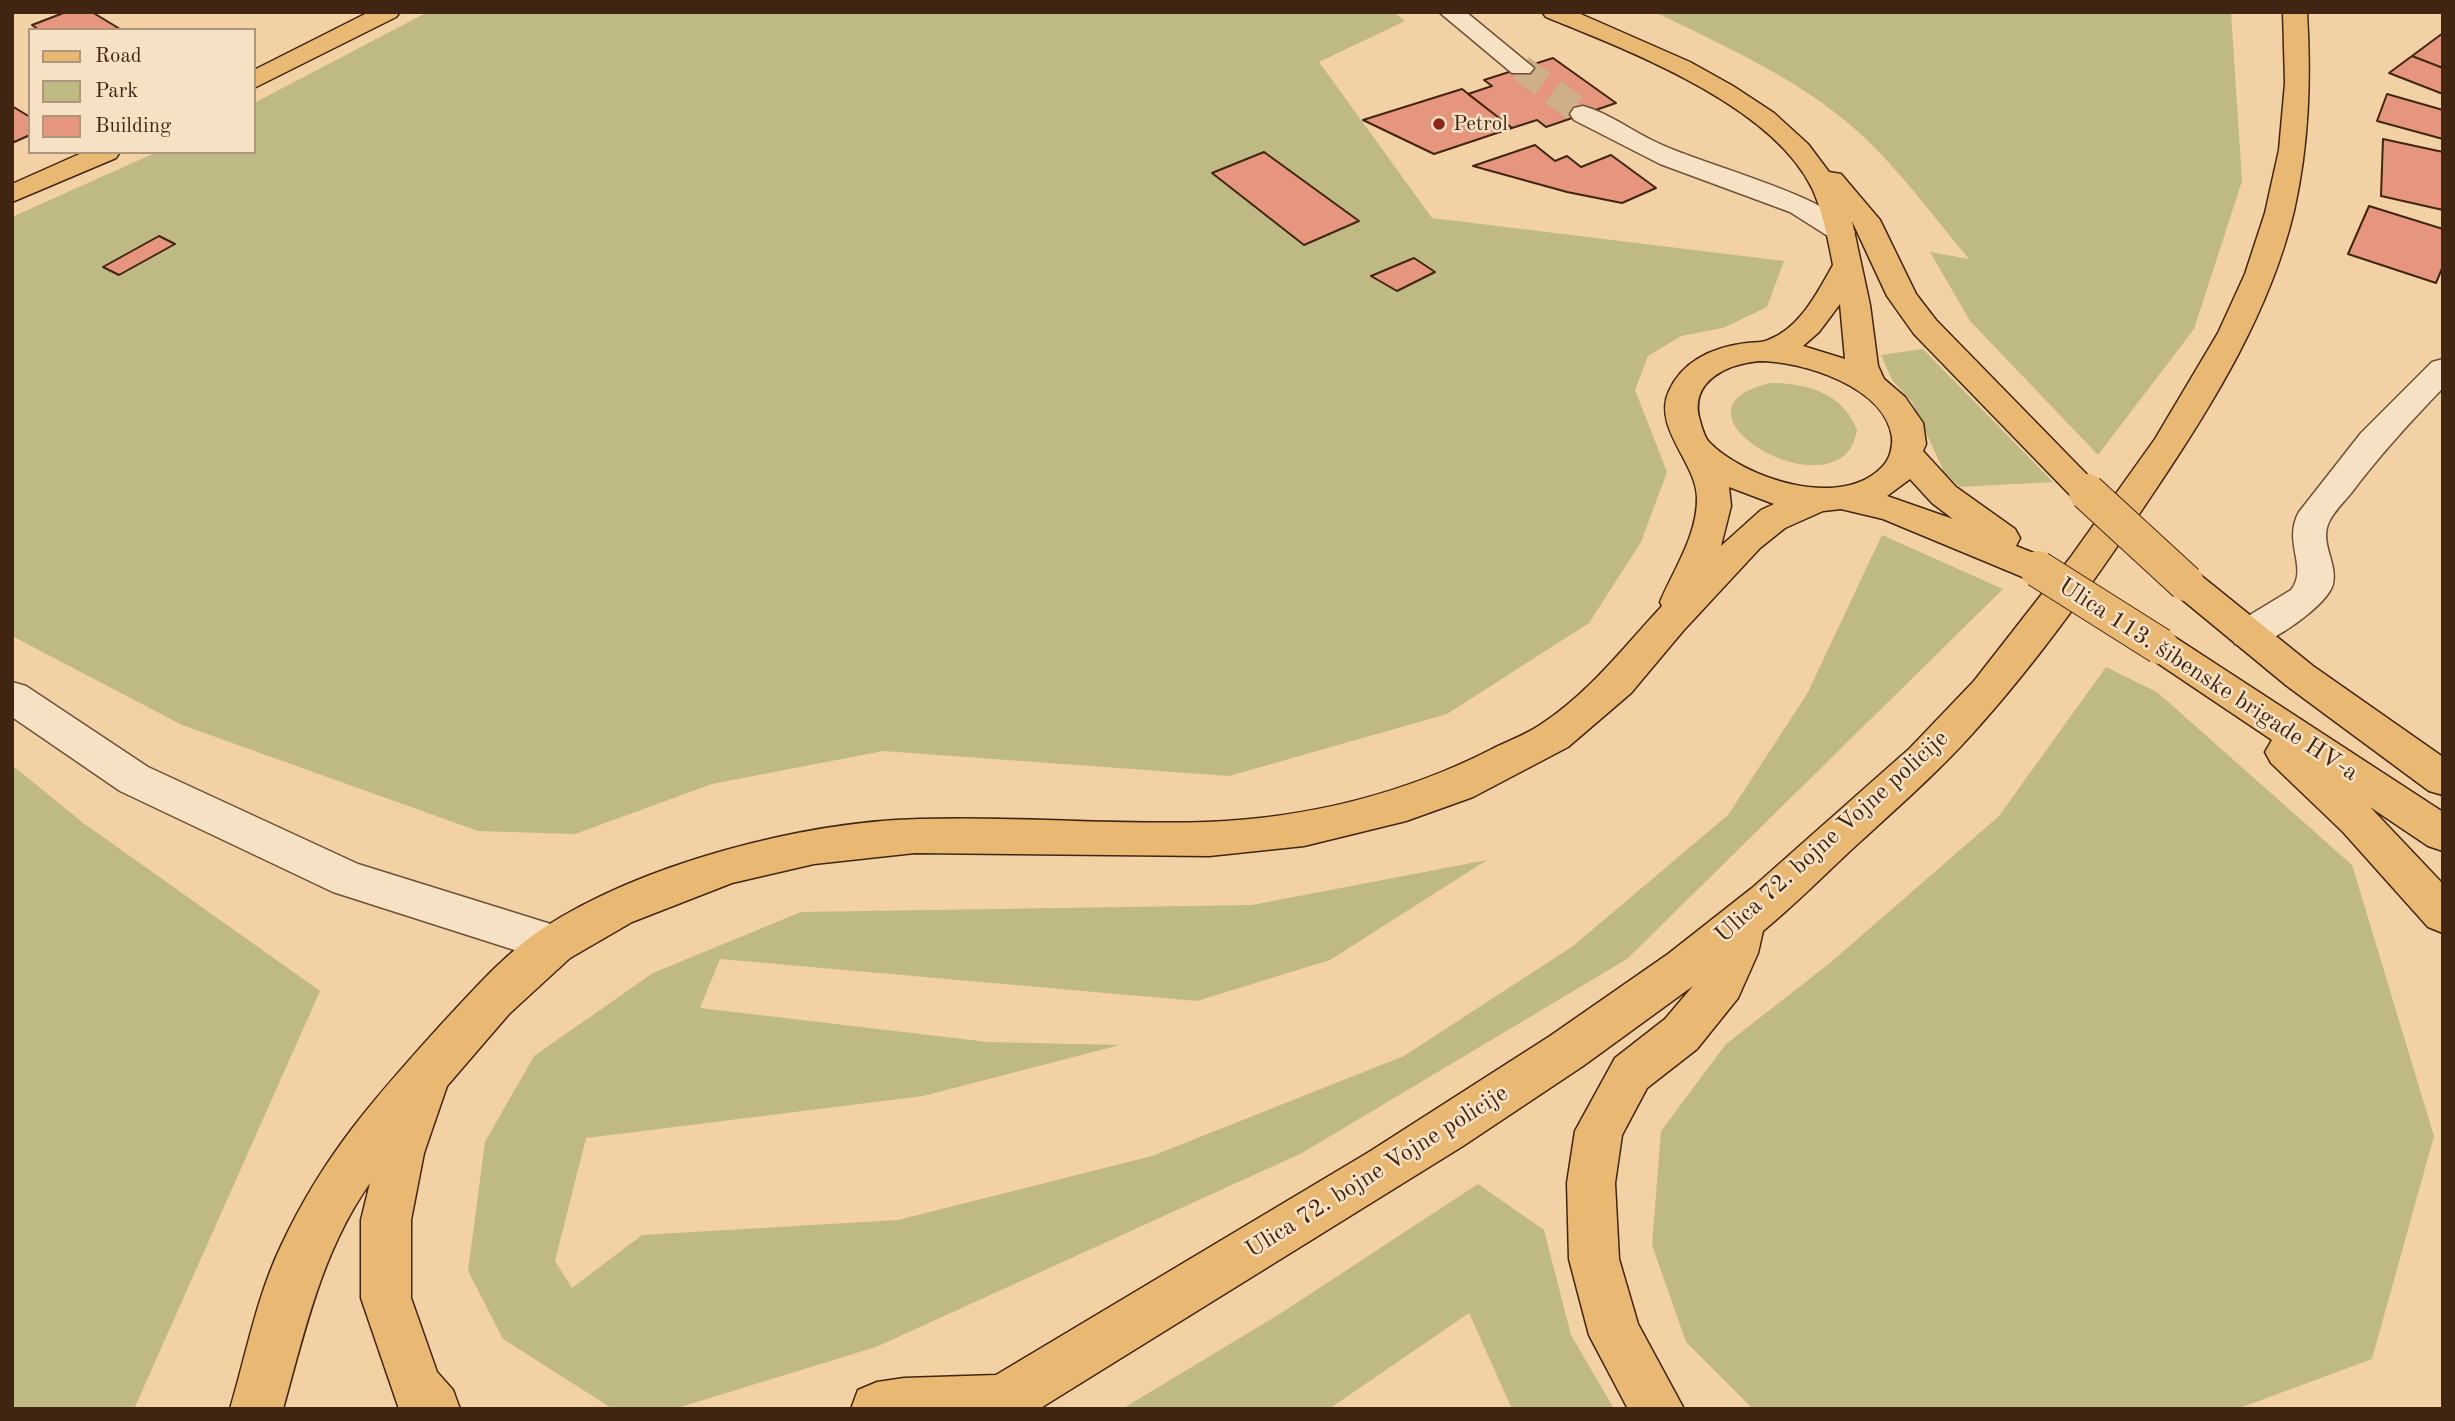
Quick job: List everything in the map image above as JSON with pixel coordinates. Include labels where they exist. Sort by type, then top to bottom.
[{"type":"main road","points":[[256,79],[388,12]]},
{"type":"main road","points":[[1554,12],[1622,40],[1713,84],[1767,121],[1851,200],[1866,220],[1902,296],[1925,327],[2087,492],[2186,583],[2248,634],[2354,717],[2443,779]]},
{"type":"main road","name":"Ulica 72. bojne Vojne policije","points":[[995,1405],[1419,1149],[1527,1078],[1743,923],[1934,750],[2041,626],[2165,451],[2219,365],[2267,259],[2284,197],[2298,127],[2299,50],[2295,12]]},
{"type":"main road","points":[[12,194],[102,154]]},
{"type":"main road","points":[[1805,159],[1832,199],[1841,232],[1857,320],[1859,359],[1870,383]]},
{"type":"main road","points":[[1772,351],[1796,339],[1809,328],[1847,266]]},
{"type":"main road","points":[[256,1409],[298,1265],[335,1192],[382,1125],[494,1000],[555,944],[617,909],[729,866],[814,847],[915,836],[1209,839],[1304,829],[1392,809],[1459,785],[1554,736],[1618,683],[1670,621],[1748,539],[1773,519],[1831,498],[1871,491],[1891,478],[1907,454],[1908,436],[1902,416],[1886,396],[1870,383],[1819,359],[1772,351],[1723,358],[1707,366],[1689,381],[1681,401],[1683,423],[1700,451],[1714,493],[1713,518],[1670,621]]},
{"type":"main road","points":[[1700,451],[1718,467],[1742,481],[1776,494],[1831,498]]},
{"type":"main road","name":"Ulica 113. šibenske brigade HV-a","points":[[1907,454],[1944,495],[1996,531],[2038,569]]},
{"type":"main road","name":"Ulica 113. šibenske brigade HV-a","points":[[1831,498],[1881,504],[2038,569],[2160,646],[2443,834]]},
{"type":"main road","points":[[2210,681],[2357,820],[2443,914]]},
{"type":"main road","name":"Ulica 113. šibenske brigade HV-a","points":[[2378,792],[2443,850]]},
{"type":"main road","points":[[1658,1409],[1615,1335],[1594,1259],[1591,1183],[1599,1131],[1631,1073],[1681,1034],[1722,984],[1736,953],[1743,923]]},
{"type":"main road","points":[[432,1072],[400,1153],[386,1233],[386,1298],[416,1388],[434,1409]]},
{"type":"main road","points":[[877,1409],[904,1404],[995,1405]]},
{"type":"street","points":[[1451,14],[1521,68]]},
{"type":"street","points":[[1583,114],[1618,136],[1664,157],[1811,210],[1841,232]]},
{"type":"street","points":[[2248,634],[2304,599],[2315,585],[2316,567],[2309,546],[2311,522],[2374,441],[2443,369]]},
{"type":"street","points":[[12,697],[134,779],[348,879],[555,944]]},
{"type":"green space","points":[[428,12],[1394,12],[1405,21],[1319,62],[1432,218],[1784,261],[1767,307],[1723,328],[1681,336],[1648,356],[1635,390],[1667,472],[1641,542],[1589,623],[1447,714],[1229,776],[883,751],[712,784],[575,834],[478,831],[182,725],[12,636],[12,217],[153,154],[256,154],[256,102]]},
{"type":"green space","points":[[1655,12],[2231,12],[2242,181],[2194,329],[2098,455],[1970,321],[1930,252],[1969,259],[1908,184],[1868,141],[1845,120],[1794,84],[1739,53]]},
{"type":"green space","points":[[1923,349],[2053,482],[1960,487],[1944,472],[1912,402],[1892,380],[1881,355]]},
{"type":"green space","points":[[1771,383],[1810,388],[1843,407],[1857,430],[1844,455],[1820,465],[1791,462],[1763,451],[1741,434],[1731,415],[1739,397]]},
{"type":"green space","points":[[1882,535],[2003,589],[1627,959],[1302,1153],[876,1347],[674,1409],[613,1409],[503,1339],[468,1271],[485,1142],[534,1056],[653,973],[801,912],[1252,905],[1487,860],[1330,960],[1197,1001],[720,959],[700,1008],[988,1042],[1120,1045],[923,1096],[586,1138],[555,1261],[572,1288],[642,1235],[898,1220],[1152,1156],[1404,1056],[1573,946],[1728,815],[1807,694]]},
{"type":"green space","points":[[2106,667],[2157,692],[2352,865],[2434,1136],[2372,1359],[2237,1409],[1753,1409],[1686,1342],[1652,1245],[1661,1131],[1726,1044],[1830,963],[1999,816]]},
{"type":"green space","points":[[12,765],[82,822],[320,991],[134,1409],[12,1409]]},
{"type":"green space","points":[[1478,1184],[1544,1230],[1571,1335],[1614,1409],[1512,1409],[1469,1313],[1329,1409],[1122,1409],[1278,1315]]},
{"type":"building","points":[[66,12],[92,12],[118,28],[36,28],[32,25]]},
{"type":"building","points":[[2443,33],[2443,68],[2412,56]]},
{"type":"building","points":[[2412,56],[2443,68],[2443,94],[2389,73]]},
{"type":"building","points":[[1553,58],[1616,103],[1546,127],[1537,120],[1512,128],[1468,94],[1492,86],[1484,80]]},
{"type":"building","name":"Petrol","points":[[1462,89],[1512,128],[1434,154],[1363,120]]},
{"type":"building","points":[[2387,94],[2443,110],[2443,139],[2377,121]]},
{"type":"building","points":[[12,106],[28,116],[28,136],[12,143]]},
{"type":"building","points":[[2383,139],[2443,152],[2443,210],[2381,196]]},
{"type":"building","points":[[1535,145],[1555,161],[1567,156],[1581,167],[1611,155],[1656,188],[1622,203],[1567,192],[1473,166]]},
{"type":"building","points":[[1264,152],[1359,221],[1304,245],[1212,173]]},
{"type":"building","points":[[2369,206],[2443,229],[2443,266],[2436,283],[2348,254]]},
{"type":"building","points":[[159,236],[175,244],[119,275],[103,267]]},
{"type":"building","points":[[1414,258],[1435,272],[1397,291],[1371,276]]},
{"type":"tunnel","points":[[1521,68],[1583,114]]},
{"type":"place","name":"Petrol","points":[[1439,124]]}]
